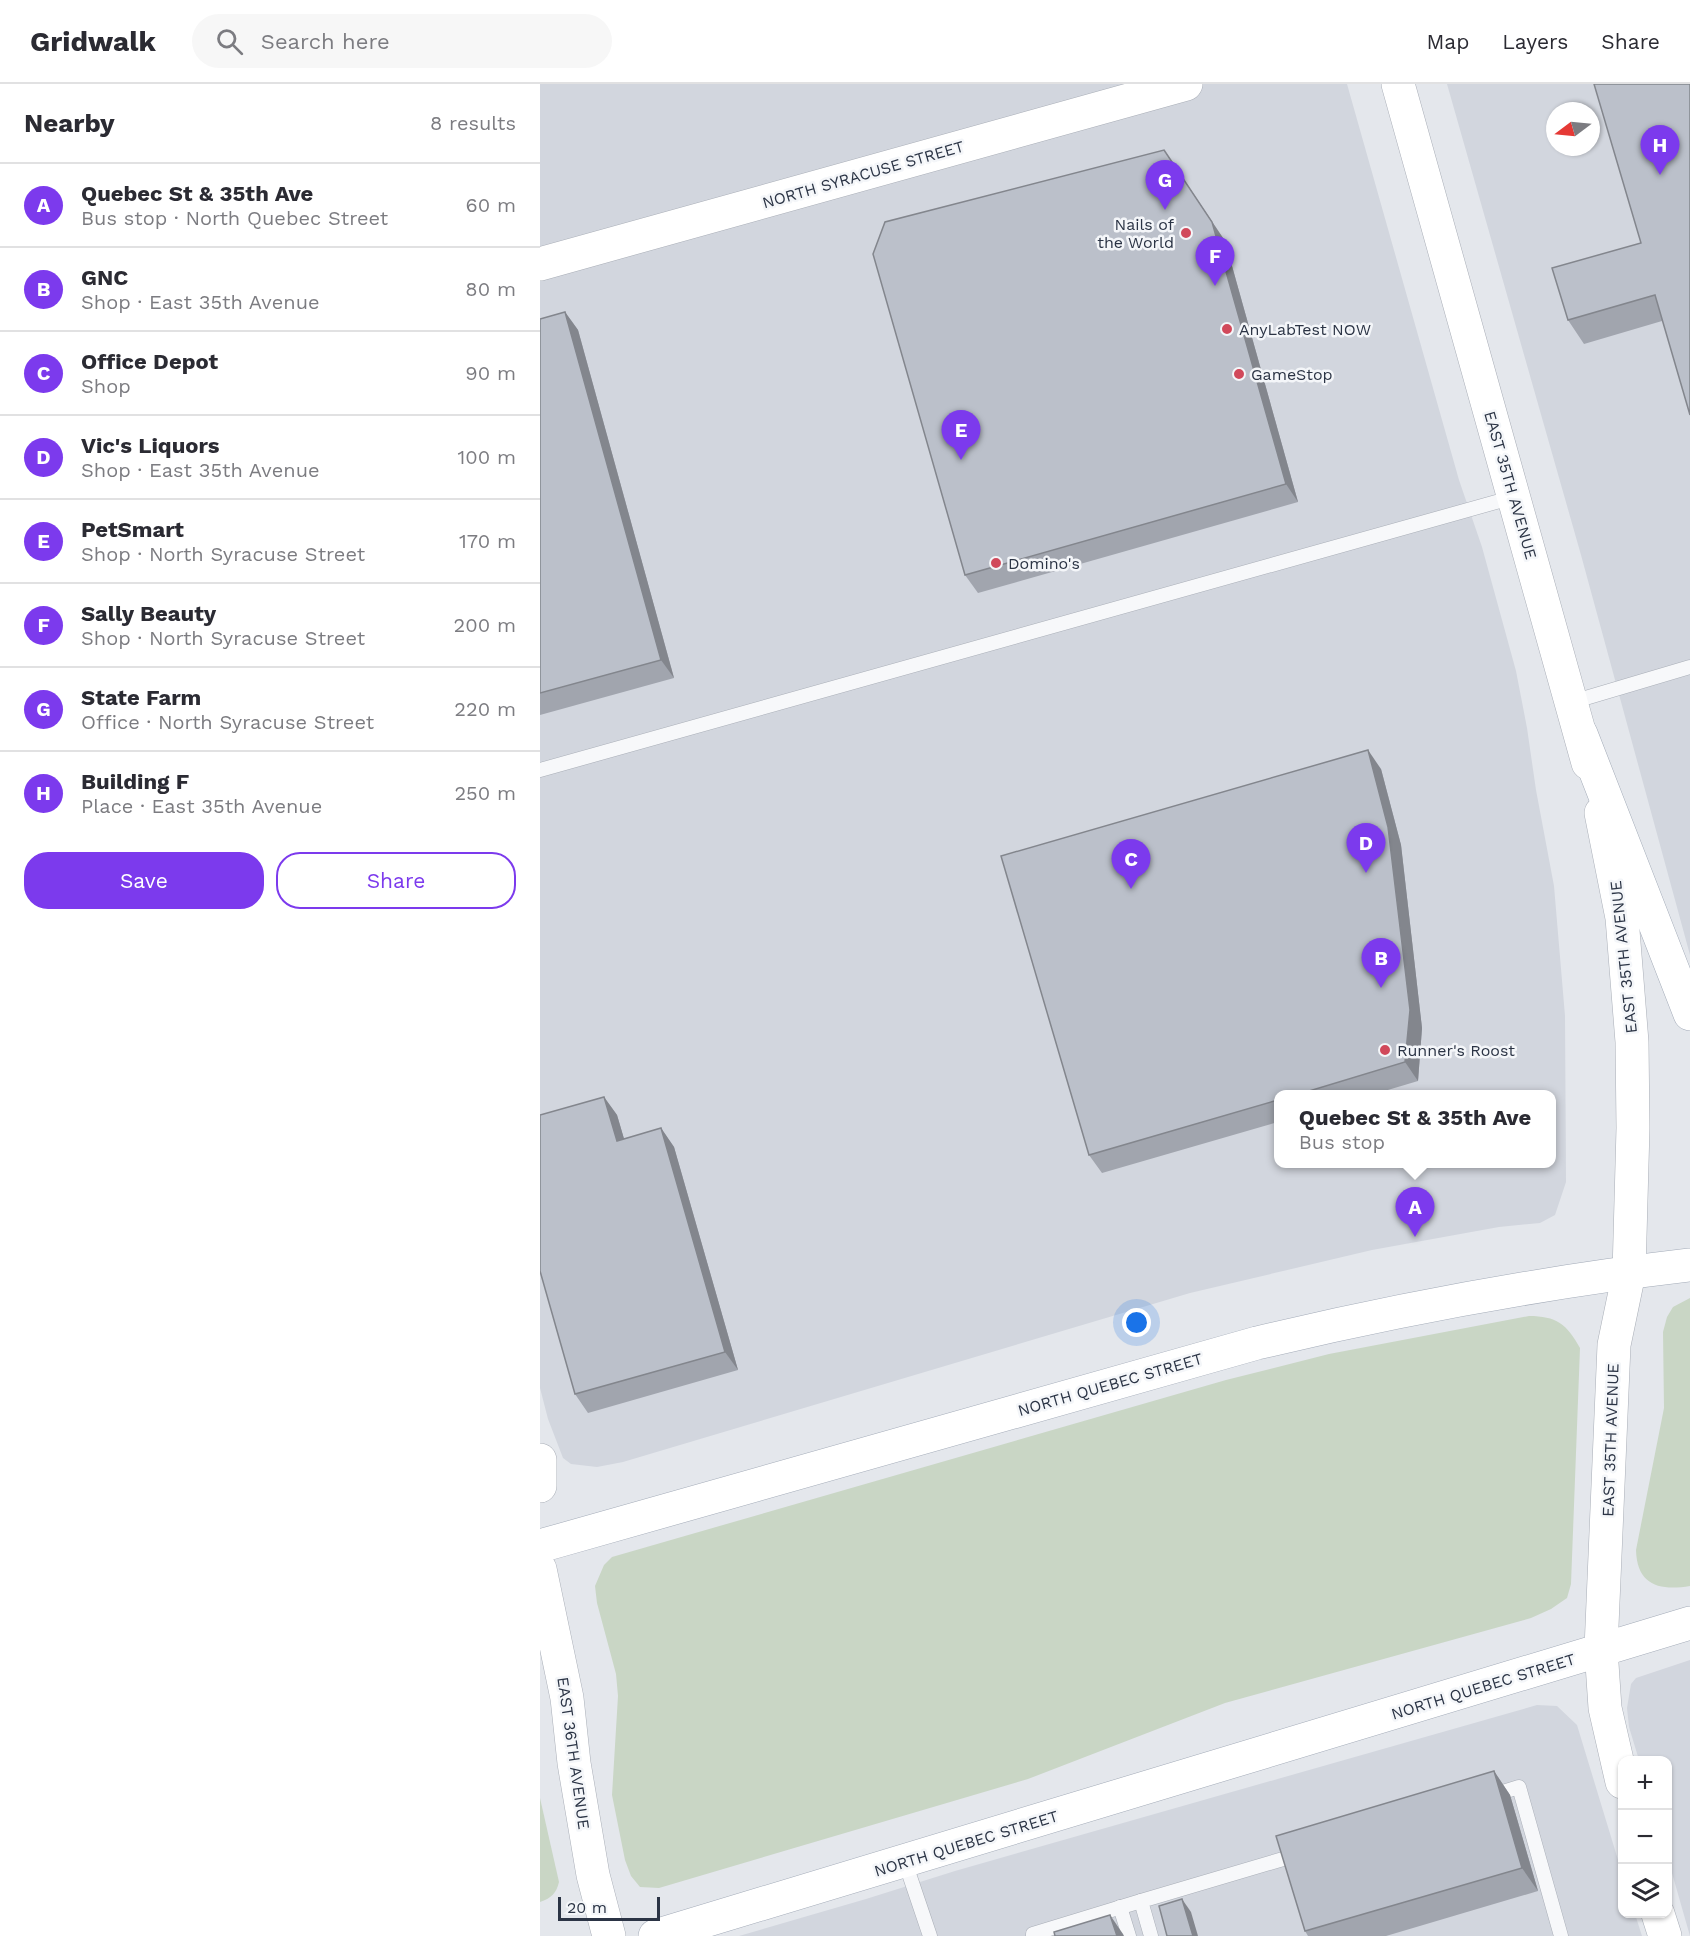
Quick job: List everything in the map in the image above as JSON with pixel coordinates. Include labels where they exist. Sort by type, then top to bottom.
[{"type":"street","name":"NORTH SYRACUSE STREET","points":[[540,264],[1186,84]]},
{"type":"street","name":"EAST 35TH AVENUE","points":[[1398,84],[1581,734],[1612,862],[1622,918],[1632,1042],[1633,1128],[1629,1274],[1614,1345],[1601,1649],[1605,1708],[1618,1761]]},
{"type":"street","points":[[1581,734],[1690,1014]]},
{"type":"street","name":"NORTH QUEBEC STREET","points":[[540,1546],[1257,1343],[1423,1306],[1690,1265]]},
{"type":"street","points":[[540,1460],[540,1486]]},
{"type":"street","name":"EAST 36TH AVENUE","points":[[540,1569],[567,1698],[574,1763],[593,1875],[609,1936]]},
{"type":"street","name":"NORTH QUEBEC STREET","points":[[655,1936],[1690,1623]]},
{"type":"street","points":[[1659,1918],[1665,1936]]},
{"type":"lane","points":[[540,770],[1514,497]]},
{"type":"lane","points":[[1572,702],[1690,667]]},
{"type":"lane","points":[[1473,1801],[1519,1787],[1561,1936]]},
{"type":"lane","points":[[1033,1936],[1033,1934],[1060,1931],[1120,1907],[1313,1850]]},
{"type":"lane","points":[[905,1862],[930,1936]]},
{"type":"lane","points":[[1141,1901],[1151,1936]]},
{"type":"lane","points":[[1120,1907],[1129,1936]]},
{"type":"shaded area","points":[[540,84],[1347,84],[1459,480],[1482,547],[1516,671],[1527,728],[1554,886],[1565,1016],[1566,1182],[1555,1215],[1540,1223],[1499,1227],[1372,1250],[1190,1293],[623,1462],[597,1467],[571,1464],[563,1458],[548,1419],[540,1388]]},
{"type":"shaded area","points":[[1447,84],[1690,84],[1690,955],[1581,555]]},
{"type":"shaded area","points":[[1690,1660],[1690,1936],[1672,1873],[1672,1756],[1638,1756],[1629,1727],[1627,1708],[1631,1684],[1636,1678]]},
{"type":"shaded area","points":[[1537,1705],[1557,1706],[1577,1725],[1618,1860],[1618,1918],[1636,1918],[1642,1936],[739,1936],[955,1871]]},
{"type":"green space","points":[[1690,1298],[1690,1586],[1669,1587],[1652,1583],[1645,1578],[1637,1562],[1636,1550],[1664,1408],[1663,1332],[1667,1317],[1673,1307]]},
{"type":"green space","points":[[1529,1316],[1547,1318],[1560,1323],[1580,1348],[1571,1584],[1567,1598],[1551,1609],[1531,1618],[1225,1703],[1028,1779],[659,1888],[640,1887],[631,1876],[625,1860],[612,1795],[618,1696],[616,1674],[597,1603],[595,1586],[604,1565],[612,1557],[1226,1380],[1329,1354]]},
{"type":"green space","points":[[540,1798],[559,1882],[552,1895],[540,1902]]},
{"type":"building","points":[[1594,84],[1690,84],[1690,415],[1655,295],[1568,320],[1552,268],[1641,243]]},
{"type":"building","points":[[1164,150],[1212,222],[1286,484],[965,575],[873,254],[885,222]]},
{"type":"building","points":[[565,312],[661,660],[540,693],[540,319]]},
{"type":"building","points":[[1368,750],[1388,827],[1410,1010],[1405,1062],[1313,1090],[1274,1090],[1274,1101],[1089,1155],[1001,856]]},
{"type":"building","points":[[604,1097],[617,1141],[661,1128],[725,1352],[575,1394],[540,1271],[540,1115]]},
{"type":"building","points":[[1494,1771],[1522,1868],[1305,1931],[1276,1836]]},
{"type":"building","points":[[1182,1899],[1193,1936],[1167,1936],[1159,1906]]},
{"type":"building","points":[[1110,1915],[1117,1936],[1055,1936],[1054,1932]]},
{"type":"place","name":"Building F","points":[[1660,175]]},
{"type":"place","name":"State Farm","points":[[1165,210]]},
{"type":"place","name":"Nails of the World","points":[[1186,233]]},
{"type":"place","name":"Sally Beauty","points":[[1215,286]]},
{"type":"place","name":"AnyLabTest NOW","points":[[1227,329]]},
{"type":"place","name":"GameStop","points":[[1239,374]]},
{"type":"place","name":"PetSmart","points":[[961,460]]},
{"type":"place","name":"Domino's","points":[[996,563]]},
{"type":"place","name":"Vic's Liquors","points":[[1366,873]]},
{"type":"place","name":"Office Depot","points":[[1131,889]]},
{"type":"place","name":"GNC","points":[[1381,988]]},
{"type":"place","name":"Runner's Roost","points":[[1385,1050]]},
{"type":"place","name":"Quebec St & 35th Ave","points":[[1415,1237]]}]
